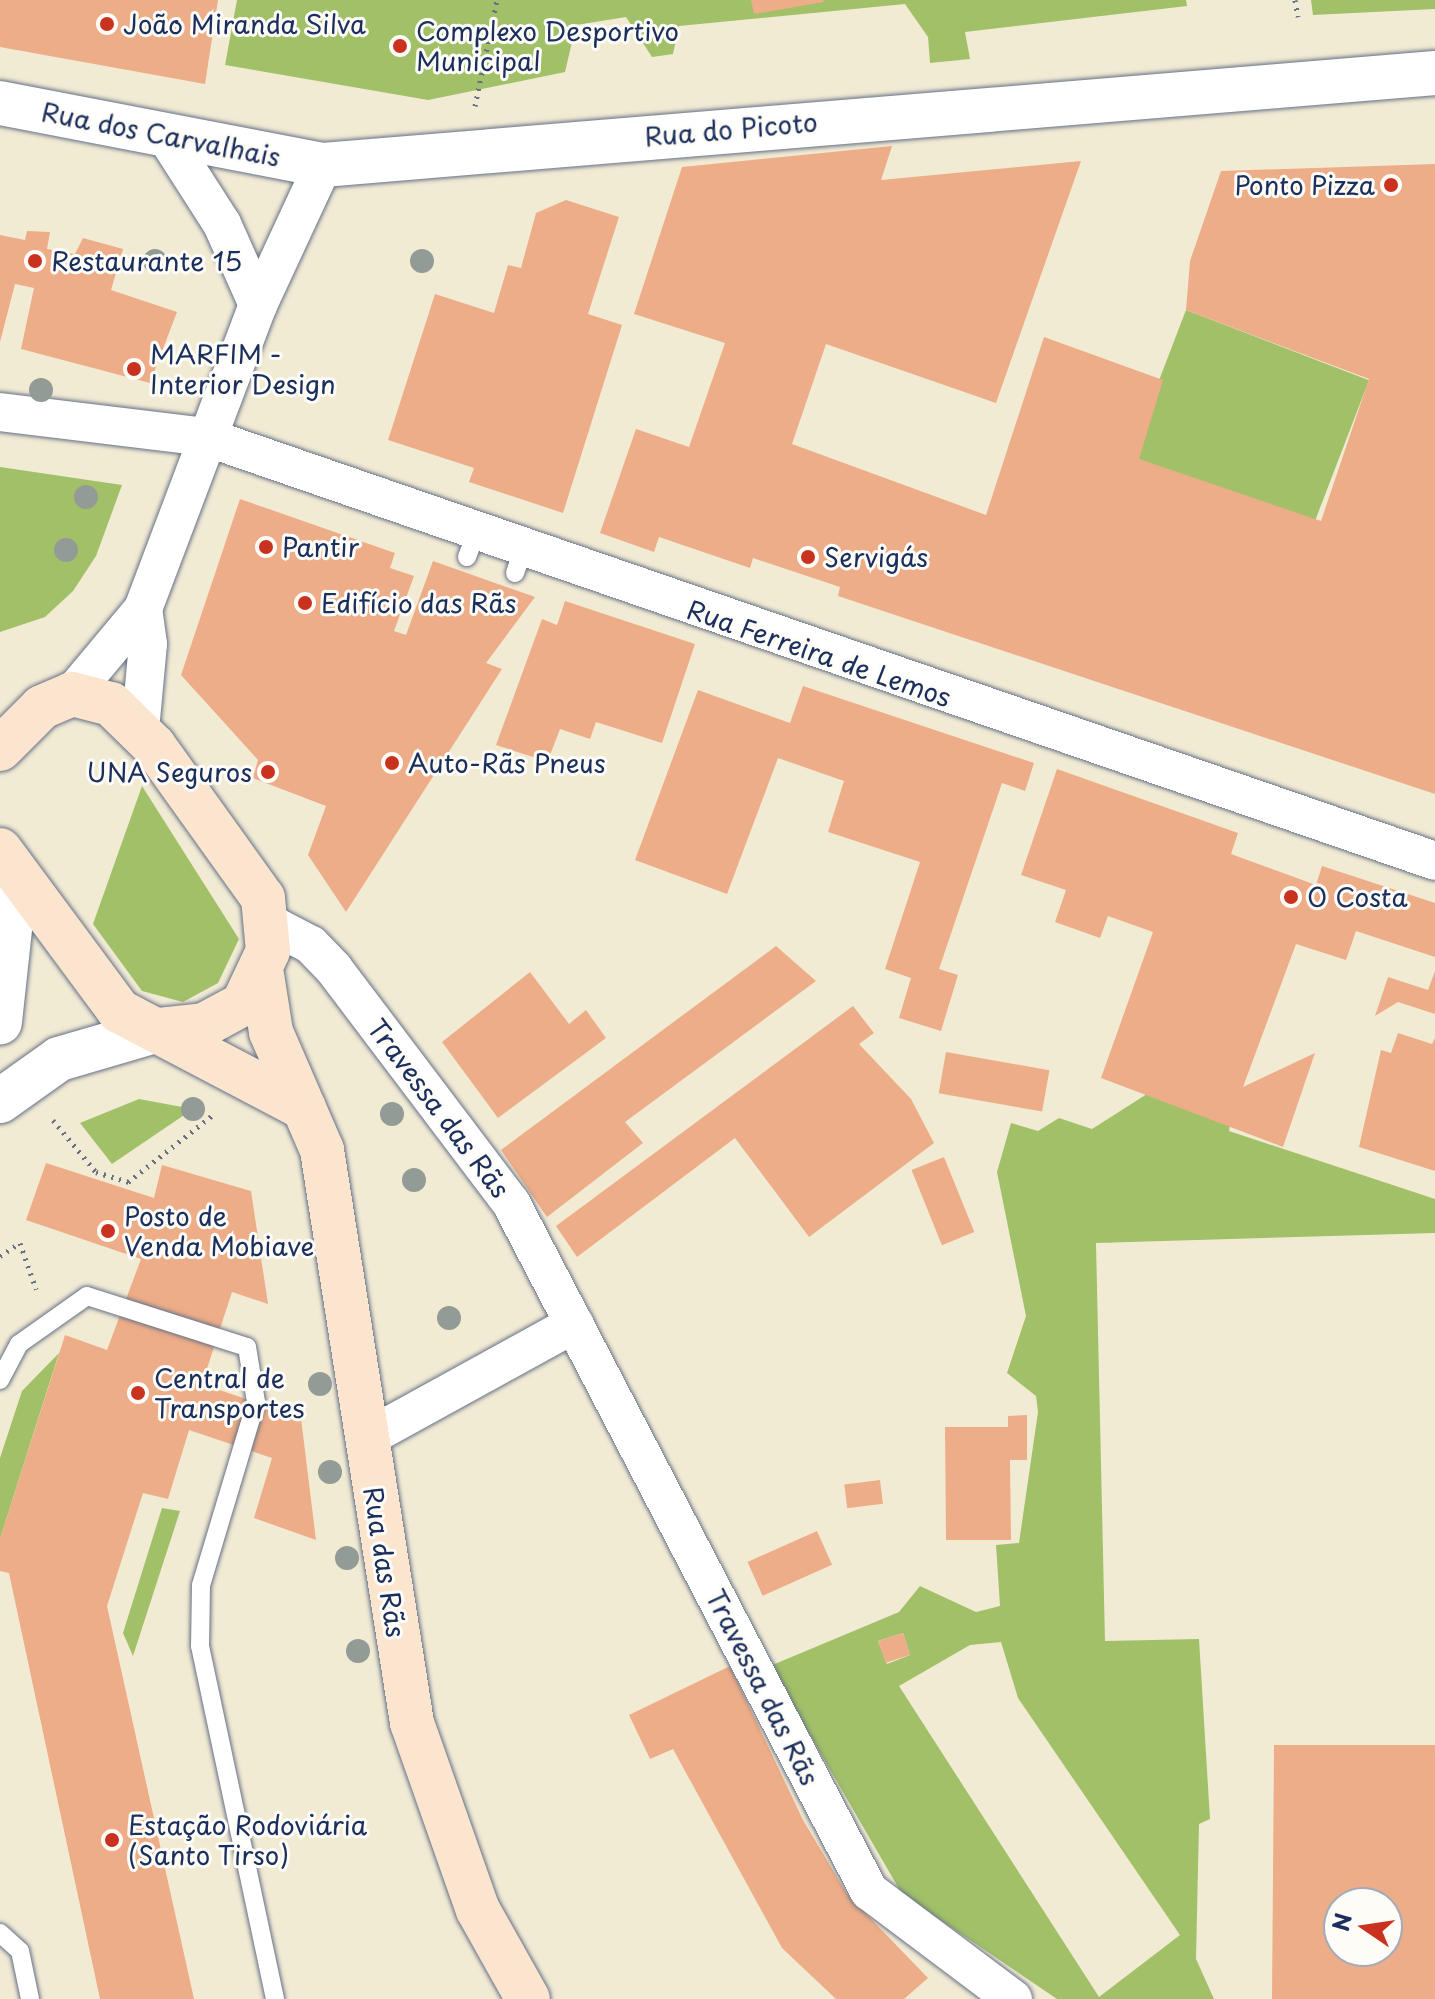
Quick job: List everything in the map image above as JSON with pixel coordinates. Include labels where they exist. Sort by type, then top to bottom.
[{"type":"main road","points":[[0,749],[15,718],[72,694],[111,704],[140,730],[263,898],[269,923],[262,975],[243,1004],[204,1025],[159,1030]]},
{"type":"main road","points":[[0,852],[119,1011],[304,1108]]},
{"type":"main road","name":"Rua das Rãs","points":[[262,975],[271,1032],[322,1150],[412,1723],[478,1910],[528,1999]]},
{"type":"street","name":"Rua do Picoto","points":[[323,165],[1435,73]]},
{"type":"street","name":"Rua dos Carvalhais","points":[[0,103],[323,165]]},
{"type":"street","points":[[165,135],[222,224],[258,305]]},
{"type":"street","points":[[72,694],[143,609],[258,305],[323,165]]},
{"type":"street","name":"Rua Ferreira de Lemos","points":[[0,412],[206,437],[472,545],[1435,861]]},
{"type":"street","points":[[140,730],[148,644],[143,609]]},
{"type":"street","points":[[0,852],[11,920],[0,1022]]},
{"type":"street","name":"Travessa das Rãs","points":[[269,923],[311,945],[334,969],[511,1203],[869,1891],[1013,1999]]},
{"type":"street","points":[[0,1101],[59,1059],[159,1030]]},
{"type":"street","points":[[365,1439],[574,1324]]},
{"type":"lane","points":[[0,1380],[19,1344],[87,1296],[247,1347],[256,1402],[201,1585],[200,1646],[275,1999]]},
{"type":"lane","points":[[0,1933],[20,1951],[30,1999]]},
{"type":"path","points":[[474,111],[497,0]]},
{"type":"path","points":[[1295,0],[1298,17]]},
{"type":"path","points":[[125,1189],[128,1182],[223,1107]]},
{"type":"path","points":[[47,1113],[96,1172],[128,1182]]},
{"type":"path","points":[[0,1256],[20,1243],[36,1289]]},
{"type":"green space","name":"Complexo Desportivo Municipal","points":[[237,0],[1186,0],[1187,6],[965,32],[970,59],[930,63],[928,37],[905,4],[679,26],[673,54],[652,57],[626,17],[576,25],[565,72],[428,100],[225,65]]},
{"type":"green space","points":[[1311,0],[1435,0],[1435,9],[1313,15]]},
{"type":"green space","points":[[1186,310],[1369,380],[1313,526],[1130,456]]},
{"type":"green space","points":[[0,467],[122,485],[96,556],[73,591],[45,617],[0,632]]},
{"type":"green space","points":[[142,786],[239,939],[218,983],[183,1002],[142,991],[93,924]]},
{"type":"green space","points":[[1147,1094],[1230,1124],[1229,1131],[1435,1199],[1435,1233],[1096,1243],[1105,1641],[1199,1639],[1210,1819],[1199,1824],[1196,1959],[1214,1999],[1057,1999],[902,1894],[770,1666],[899,1612],[920,1586],[976,1612],[1000,1606],[996,1545],[1019,1543],[1038,1412],[1036,1396],[1007,1373],[1026,1316],[997,1172],[1011,1123],[1038,1131],[1059,1118],[1092,1129]],"holes":[[[903,1633],[910,1655],[887,1664],[878,1641]],[[1001,1642],[1018,1698],[1180,1935],[1099,1997],[899,1686],[970,1645]]]},
{"type":"green space","points":[[139,1099],[193,1109],[112,1164],[80,1123]]},
{"type":"green space","points":[[59,1353],[0,1539],[0,1458],[22,1391]]},
{"type":"green space","points":[[162,1508],[180,1511],[133,1656],[123,1633]]},
{"type":"building","name":"João Miranda Silva","points":[[0,0],[218,0],[205,84],[0,47]]},
{"type":"building","points":[[751,0],[823,0],[824,2],[754,14]]},
{"type":"building","points":[[892,146],[881,180],[1081,161],[996,403],[826,344],[792,444],[986,515],[1044,337],[1163,380],[1139,459],[1321,521],[1369,379],[1186,310],[1190,261],[1221,171],[1435,164],[1435,794],[838,596],[840,587],[753,558],[750,568],[659,537],[654,552],[600,533],[636,429],[689,447],[725,343],[634,314],[682,167]]},
{"type":"building","points":[[566,200],[619,217],[588,314],[622,325],[563,513],[469,482],[474,468],[388,440],[435,294],[494,313],[508,265],[521,268],[536,213]]},
{"type":"building","points":[[27,231],[50,232],[47,249],[75,254],[83,238],[123,249],[111,290],[177,312],[150,383],[21,349],[34,288],[15,284],[0,342],[0,235],[25,240]]},
{"type":"building","points":[[240,499],[395,553],[390,568],[414,576],[394,631],[406,635],[433,561],[535,597],[486,663],[502,669],[346,912],[308,855],[326,806],[253,778],[258,760],[181,675]]},
{"type":"building","points":[[565,601],[695,644],[662,743],[596,722],[590,739],[560,729],[550,755],[539,751],[536,758],[496,745],[542,619],[557,625]]},
{"type":"building","points":[[803,686],[1034,763],[1025,791],[1002,783],[939,969],[958,975],[941,1031],[899,1018],[911,978],[885,969],[920,862],[828,832],[844,781],[778,758],[727,894],[635,860],[698,690],[790,723]]},
{"type":"building","points":[[1057,769],[1238,833],[1231,854],[1316,885],[1322,866],[1435,903],[1435,957],[1356,931],[1346,960],[1296,944],[1243,1087],[1315,1053],[1283,1147],[1101,1078],[1153,932],[1108,916],[1100,938],[1055,922],[1066,890],[1021,875]]},
{"type":"building","points":[[776,946],[816,981],[625,1122],[643,1143],[547,1217],[501,1150]]},
{"type":"building","points":[[1435,971],[1435,1014],[1398,1002],[1375,1016],[1388,977],[1428,990]]},
{"type":"building","points":[[530,972],[569,1024],[586,1010],[606,1038],[498,1118],[442,1042]]},
{"type":"building","points":[[853,1006],[874,1033],[859,1044],[911,1099],[934,1143],[809,1237],[735,1138],[577,1257],[556,1226]]},
{"type":"building","points":[[1398,1033],[1432,1044],[1435,1038],[1435,1171],[1359,1147],[1381,1050],[1391,1053]]},
{"type":"building","points":[[946,1052],[1049,1070],[1042,1112],[939,1093]]},
{"type":"building","points":[[944,1157],[974,1232],[942,1245],[912,1170]]},
{"type":"building","name":"Central de Transportes","points":[[46,1163],[154,1198],[162,1165],[251,1191],[268,1304],[232,1292],[202,1384],[301,1418],[316,1540],[254,1518],[272,1458],[189,1430],[168,1499],[143,1493],[107,1606],[194,1999],[100,1999],[9,1573],[0,1571],[0,1539],[65,1335],[107,1350],[141,1259],[26,1220]]},
{"type":"building","points":[[1027,1415],[1027,1460],[1010,1460],[1011,1540],[946,1540],[945,1427],[1008,1427],[1008,1416]]},
{"type":"building","points":[[880,1480],[883,1504],[847,1508],[844,1484]]},
{"type":"building","points":[[817,1531],[832,1565],[763,1596],[748,1562]]},
{"type":"building","points":[[903,1633],[910,1655],[885,1663],[878,1641]]},
{"type":"building","points":[[730,1666],[803,1820],[847,1894],[928,1978],[904,1999],[836,1999],[782,1948],[673,1749],[650,1759],[629,1715]]},
{"type":"building","points":[[1274,1745],[1435,1745],[1435,1999],[1272,1999]]},
{"type":"place","name":"João Miranda Silva","points":[[107,24]]},
{"type":"place","name":"Complexo Desportivo Municipal","points":[[400,46]]},
{"type":"place","name":"Ponto Pizza","points":[[1391,185]]},
{"type":"place","name":"Restaurante 15","points":[[35,261]]},
{"type":"place","name":"MARFIM - Interior Design","points":[[134,369]]},
{"type":"place","name":"Pantir","points":[[266,547]]},
{"type":"place","name":"Servigás","points":[[808,557]]},
{"type":"place","name":"Edifício das Rãs","points":[[305,603]]},
{"type":"place","name":"Auto-Rãs Pneus","points":[[392,763]]},
{"type":"place","name":"UNA Seguros","points":[[268,772]]},
{"type":"place","name":"O Costa","points":[[1291,897]]},
{"type":"place","name":"Posto de Venda Mobiave","points":[[108,1231]]},
{"type":"place","name":"Central de Transportes","points":[[138,1393]]},
{"type":"place","name":"Estação Rodoviária (Santo Tirso)","points":[[112,1840]]}]
